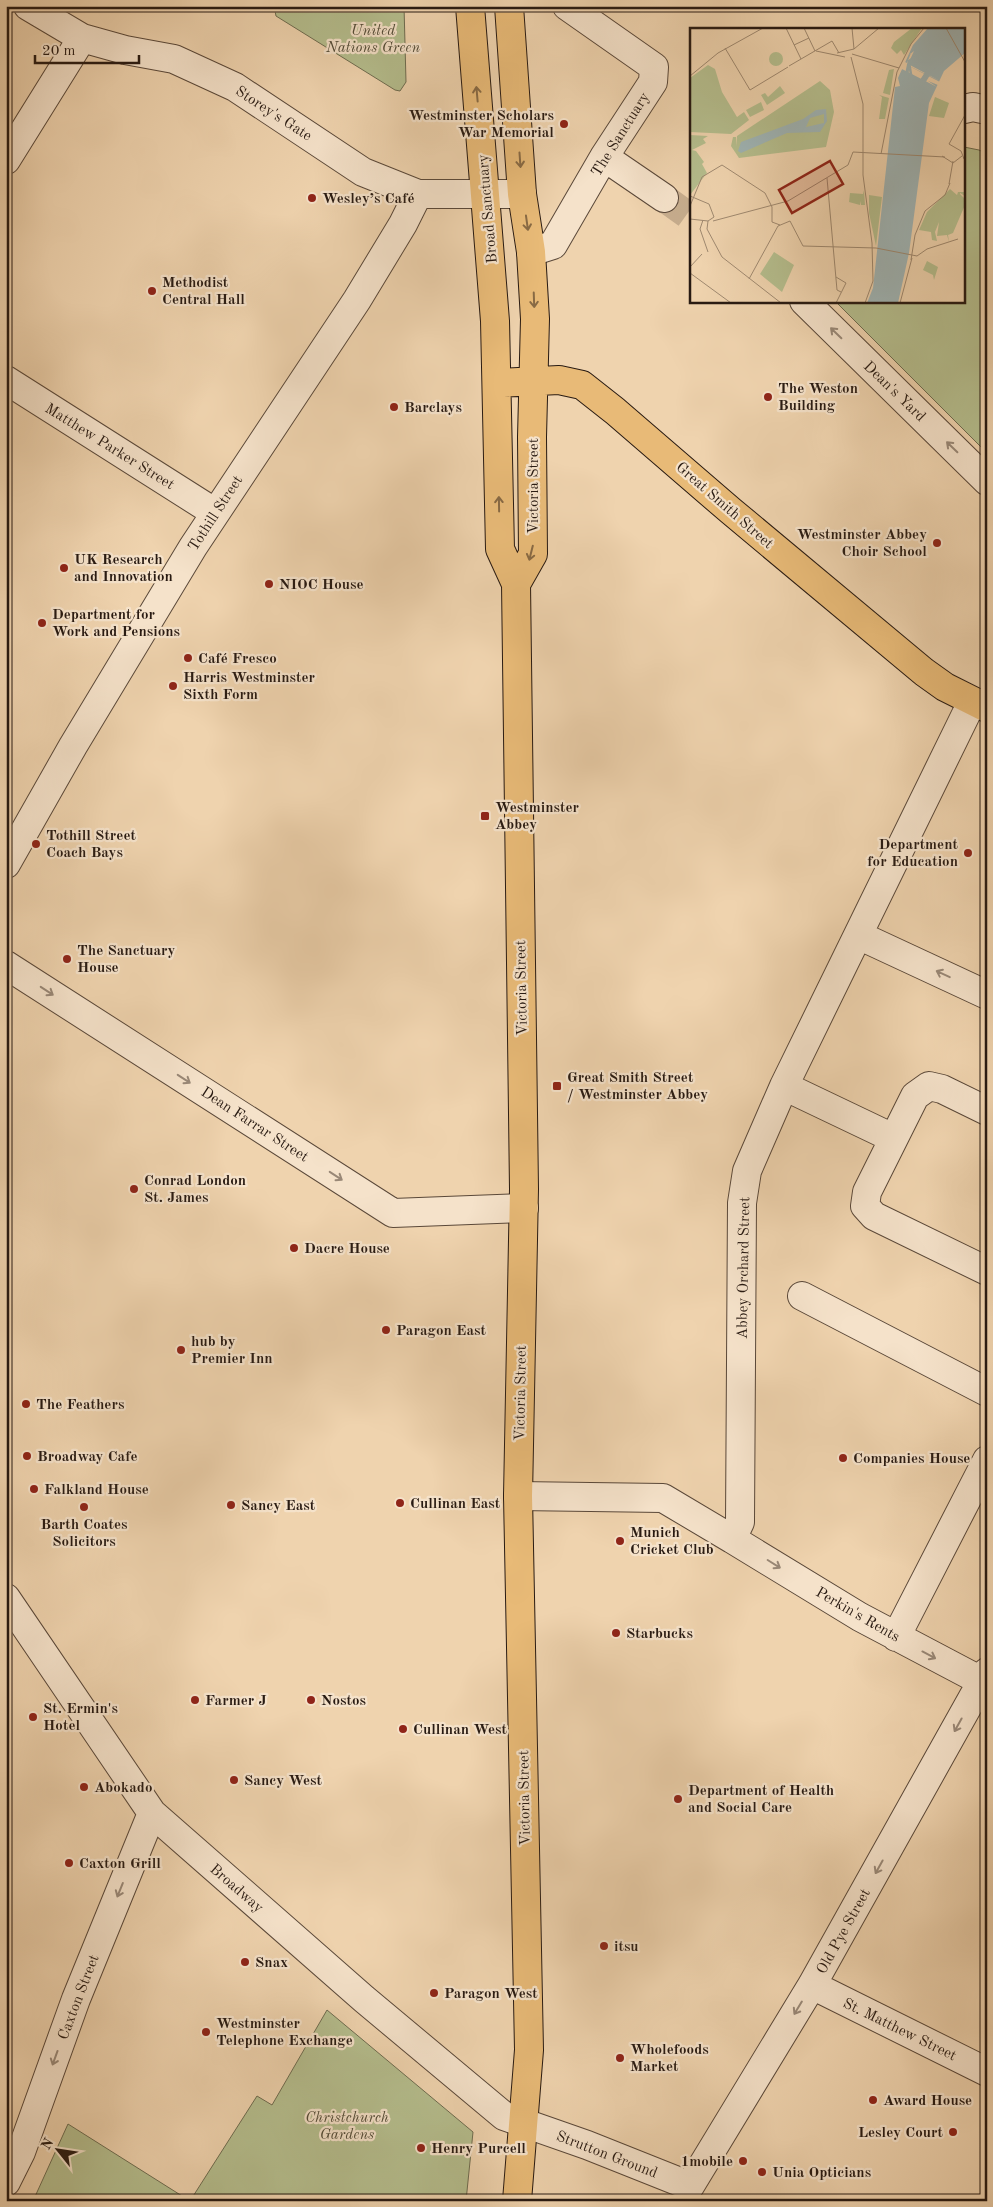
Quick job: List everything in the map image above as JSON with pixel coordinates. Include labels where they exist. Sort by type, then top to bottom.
[{"type":"main road","name":"Broad Sanctuary","points":[[470,6],[495,321],[497,383]]},
{"type":"main road","points":[[509,6],[522,194],[531,252],[535,318],[534,382]]},
{"type":"main road","name":"Great Smith Street","points":[[497,383],[559,380],[582,386],[599,397],[924,672],[945,687],[980,705]]},
{"type":"main road","name":"Victoria Street","points":[[516,584],[533,554],[532,438],[534,382]]},
{"type":"main road","name":"Victoria Street","points":[[497,383],[500,549],[516,584],[524,1208],[518,1496],[529,2050],[517,2201]]},
{"type":"street","name":"Storey's Gate","points":[[28,6],[82,38],[125,50],[174,59],[235,87],[363,172],[418,194],[522,194]]},
{"type":"street","name":"The Sanctuary","points":[[531,252],[553,245],[604,157],[653,82],[654,67],[567,6]]},
{"type":"street","points":[[6,160],[82,38]]},
{"type":"street","points":[[966,109],[973,107],[987,110]]},
{"type":"street","points":[[604,157],[664,198]]},
{"type":"street","name":"Tothill Street","points":[[6,864],[73,746],[214,512],[357,300],[403,224],[418,194]]},
{"type":"street","name":"Dean's Yard","points":[[805,302],[987,481]]},
{"type":"street","name":"Matthew Parker Street","points":[[6,380],[214,512]]},
{"type":"street","name":"Abbey Orchard Street","points":[[732,1539],[740,1522],[742,1203],[747,1171],[784,1086],[858,935],[980,705]]},
{"type":"street","points":[[858,935],[987,995]]},
{"type":"street","name":"Dean Farrar Street","points":[[6,965],[393,1213],[524,1208]]},
{"type":"street","points":[[784,1086],[893,1138]]},
{"type":"street","points":[[987,1111],[942,1089],[929,1086],[915,1096],[867,1192],[865,1206],[874,1216],[987,1271]]},
{"type":"street","points":[[802,1296],[987,1392]]},
{"type":"street","points":[[896,1637],[987,1460]]},
{"type":"street","points":[[518,1496],[663,1498],[732,1539]]},
{"type":"street","name":"Perkin's Rents","points":[[732,1539],[896,1637],[985,1679]]},
{"type":"street","name":"Broadway","points":[[6,1598],[152,1812],[364,1999],[488,2104],[504,2116],[524,2124]]},
{"type":"street","name":"Old Pye Street","points":[[690,2186],[812,1985],[985,1679]]},
{"type":"street","name":"Caxton Street","points":[[6,2182],[20,2152],[76,1999],[152,1812]]},
{"type":"street","name":"St. Matthew Street","points":[[812,1985],[987,2072]]},
{"type":"street","name":"Strutton Ground","points":[[524,2124],[587,2145],[690,2186]]},
{"type":"green space","name":"United Nations Green","points":[[274,6],[404,6],[406,82],[400,91],[395,90],[276,16]]},
{"type":"green space","points":[[966,147],[987,154],[987,453],[836,302],[966,302]]},
{"type":"green space","name":"Christchurch Gardens","points":[[327,2010],[473,2132],[466,2201],[190,2201],[257,2096],[272,2105]]},
{"type":"green space","points":[[68,2124],[190,2201],[33,2201]]},
{"type":"tunnel","points":[[664,198],[690,217]]},
{"type":"place","name":"Westminster Scholars War Memorial","points":[[564,124]]},
{"type":"place","name":"Wesley’s Café","points":[[312,198]]},
{"type":"place","name":"Methodist Central Hall","points":[[152,291]]},
{"type":"place","name":"The Weston Building","points":[[768,397]]},
{"type":"place","name":"Barclays","points":[[394,407]]},
{"type":"place","name":"Westminster Abbey Choir School","points":[[937,543]]},
{"type":"place","name":"UK Research and Innovation","points":[[64,568]]},
{"type":"place","name":"NIOC House","points":[[269,584]]},
{"type":"place","name":"Department for Work and Pensions","points":[[42,623]]},
{"type":"place","name":"Café Fresco","points":[[188,658]]},
{"type":"place","name":"Harris Westminster Sixth Form","points":[[173,686]]},
{"type":"place","name":"Westminster Abbey","points":[[485,816]]},
{"type":"place","name":"Tothill Street Coach Bays","points":[[36,844]]},
{"type":"place","name":"Department for Education","points":[[968,853]]},
{"type":"place","name":"The Sanctuary House","points":[[67,959]]},
{"type":"place","name":"Great Smith Street / Westminster Abbey","points":[[557,1086]]},
{"type":"place","name":"Conrad London St. James","points":[[134,1189]]},
{"type":"place","name":"Dacre House","points":[[294,1248]]},
{"type":"place","name":"Paragon East","points":[[386,1330]]},
{"type":"place","name":"hub by Premier Inn","points":[[181,1350]]},
{"type":"place","name":"The Feathers","points":[[26,1404]]},
{"type":"place","name":"Broadway Cafe","points":[[27,1456]]},
{"type":"place","name":"Companies House","points":[[843,1458]]},
{"type":"place","name":"Falkland House","points":[[34,1489]]},
{"type":"place","name":"Cullinan East","points":[[400,1503]]},
{"type":"place","name":"Sancy East","points":[[231,1505]]},
{"type":"place","name":"Barth Coates Solicitors","points":[[84,1507]]},
{"type":"place","name":"Munich Cricket Club","points":[[620,1541]]},
{"type":"place","name":"Starbucks","points":[[616,1633]]},
{"type":"place","name":"Farmer J","points":[[195,1700]]},
{"type":"place","name":"Nostos","points":[[311,1700]]},
{"type":"place","name":"St. Ermin's Hotel","points":[[33,1717]]},
{"type":"place","name":"Cullinan West","points":[[403,1729]]},
{"type":"place","name":"Sancy West","points":[[234,1780]]},
{"type":"place","name":"Abokado","points":[[84,1787]]},
{"type":"place","name":"Department of Health and Social Care","points":[[678,1799]]},
{"type":"place","name":"Caxton Grill","points":[[69,1863]]},
{"type":"place","name":"itsu","points":[[604,1946]]},
{"type":"place","name":"Snax","points":[[245,1962]]},
{"type":"place","name":"Paragon West","points":[[434,1993]]},
{"type":"place","name":"Westminster Telephone Exchange","points":[[206,2032]]},
{"type":"place","name":"Wholefoods Market","points":[[620,2058]]},
{"type":"place","name":"Award House","points":[[873,2100]]},
{"type":"place","name":"Lesley Court","points":[[953,2132]]},
{"type":"place","name":"Henry Purcell","points":[[421,2148]]},
{"type":"place","name":"1mobile","points":[[743,2161]]},
{"type":"place","name":"Unia Opticians","points":[[762,2172]]}]
